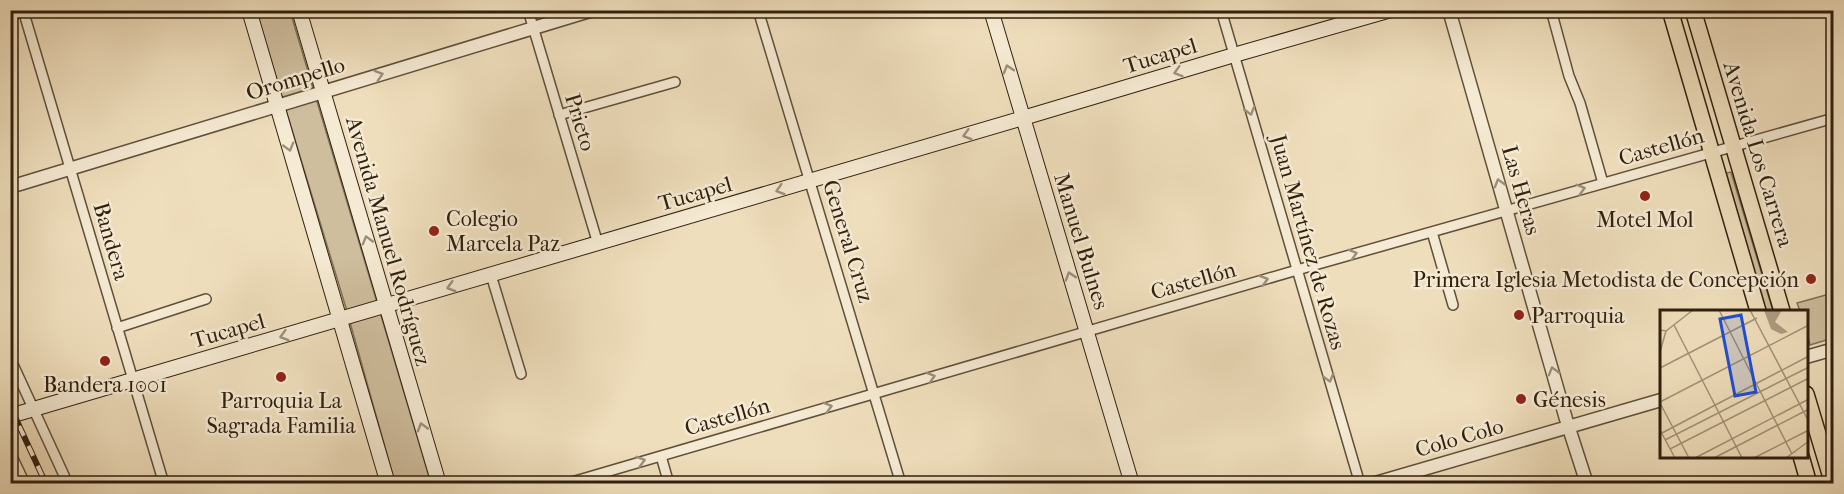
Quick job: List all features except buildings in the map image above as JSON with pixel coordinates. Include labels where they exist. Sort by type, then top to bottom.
[{"type":"main road","points":[[249,10],[388,483]]},
{"type":"main road","name":"Avenida Manuel Rodríguez","points":[[299,10],[439,483]]},
{"type":"main road","name":"Manuel Bulnes","points":[[991,10],[1132,483]]},
{"type":"main road","name":"Tucapel","points":[[10,416],[1390,10]]},
{"type":"main road","name":"Avenida Los Carrera","points":[[1670,10],[1758,310]]},
{"type":"main road","name":"Avenida Los Carrera","points":[[1692,10],[1782,310]]},
{"type":"main road","points":[[1808,401],[1833,483]]},
{"type":"main road","points":[[1802,458],[1809,483]]},
{"type":"street","name":"Bandera","points":[[23,10],[164,483]]},
{"type":"street","name":"Prieto","points":[[528,10],[598,244]]},
{"type":"street","name":"Orompello","points":[[10,187],[593,10]]},
{"type":"street","name":"General Cruz","points":[[758,10],[901,483]]},
{"type":"street","name":"Juan Martínez de Rozas","points":[[1221,10],[1360,483]]},
{"type":"street","name":"Las Heras","points":[[1449,10],[1587,483]]},
{"type":"street","points":[[1551,10],[1603,183]]},
{"type":"street","points":[[559,115],[675,82]]},
{"type":"street","name":"Castellón","points":[[565,483],[1297,270],[1833,118]]},
{"type":"street","points":[[1432,232],[1453,305]]},
{"type":"street","points":[[491,275],[521,374]]},
{"type":"street","points":[[117,328],[206,298]]},
{"type":"street","points":[[1808,356],[1833,349]]},
{"type":"street","points":[[10,358],[68,483]]},
{"type":"street","name":"Colo Colo","points":[[1372,483],[1660,400]]},
{"type":"street","points":[[10,452],[25,483]]},
{"type":"street","points":[[661,456],[669,483]]},
{"type":"shaded area","points":[[256,11],[290,11],[431,483],[395,483],[346,308]]},
{"type":"shaded area","points":[[1731,172],[1773,310],[1766,310],[1726,173]]},
{"type":"shaded area","points":[[1833,293],[1833,338],[1810,345],[1808,310],[1800,310],[1797,303]]},
{"type":"railway","points":[[10,406],[46,484]]},
{"type":"place","name":"Motel Mol","points":[[1645,196]]},
{"type":"place","name":"Colegio Marcela Paz","points":[[434,231]]},
{"type":"place","name":"Primera Iglesia Metodista de Concepción","points":[[1811,279]]},
{"type":"place","name":"Parroquia","points":[[1519,315]]},
{"type":"place","name":"Bandera 1001","points":[[105,361]]},
{"type":"place","name":"Parroquia La Sagrada Familia","points":[[281,377]]},
{"type":"place","name":"Génesis","points":[[1521,399]]}]
